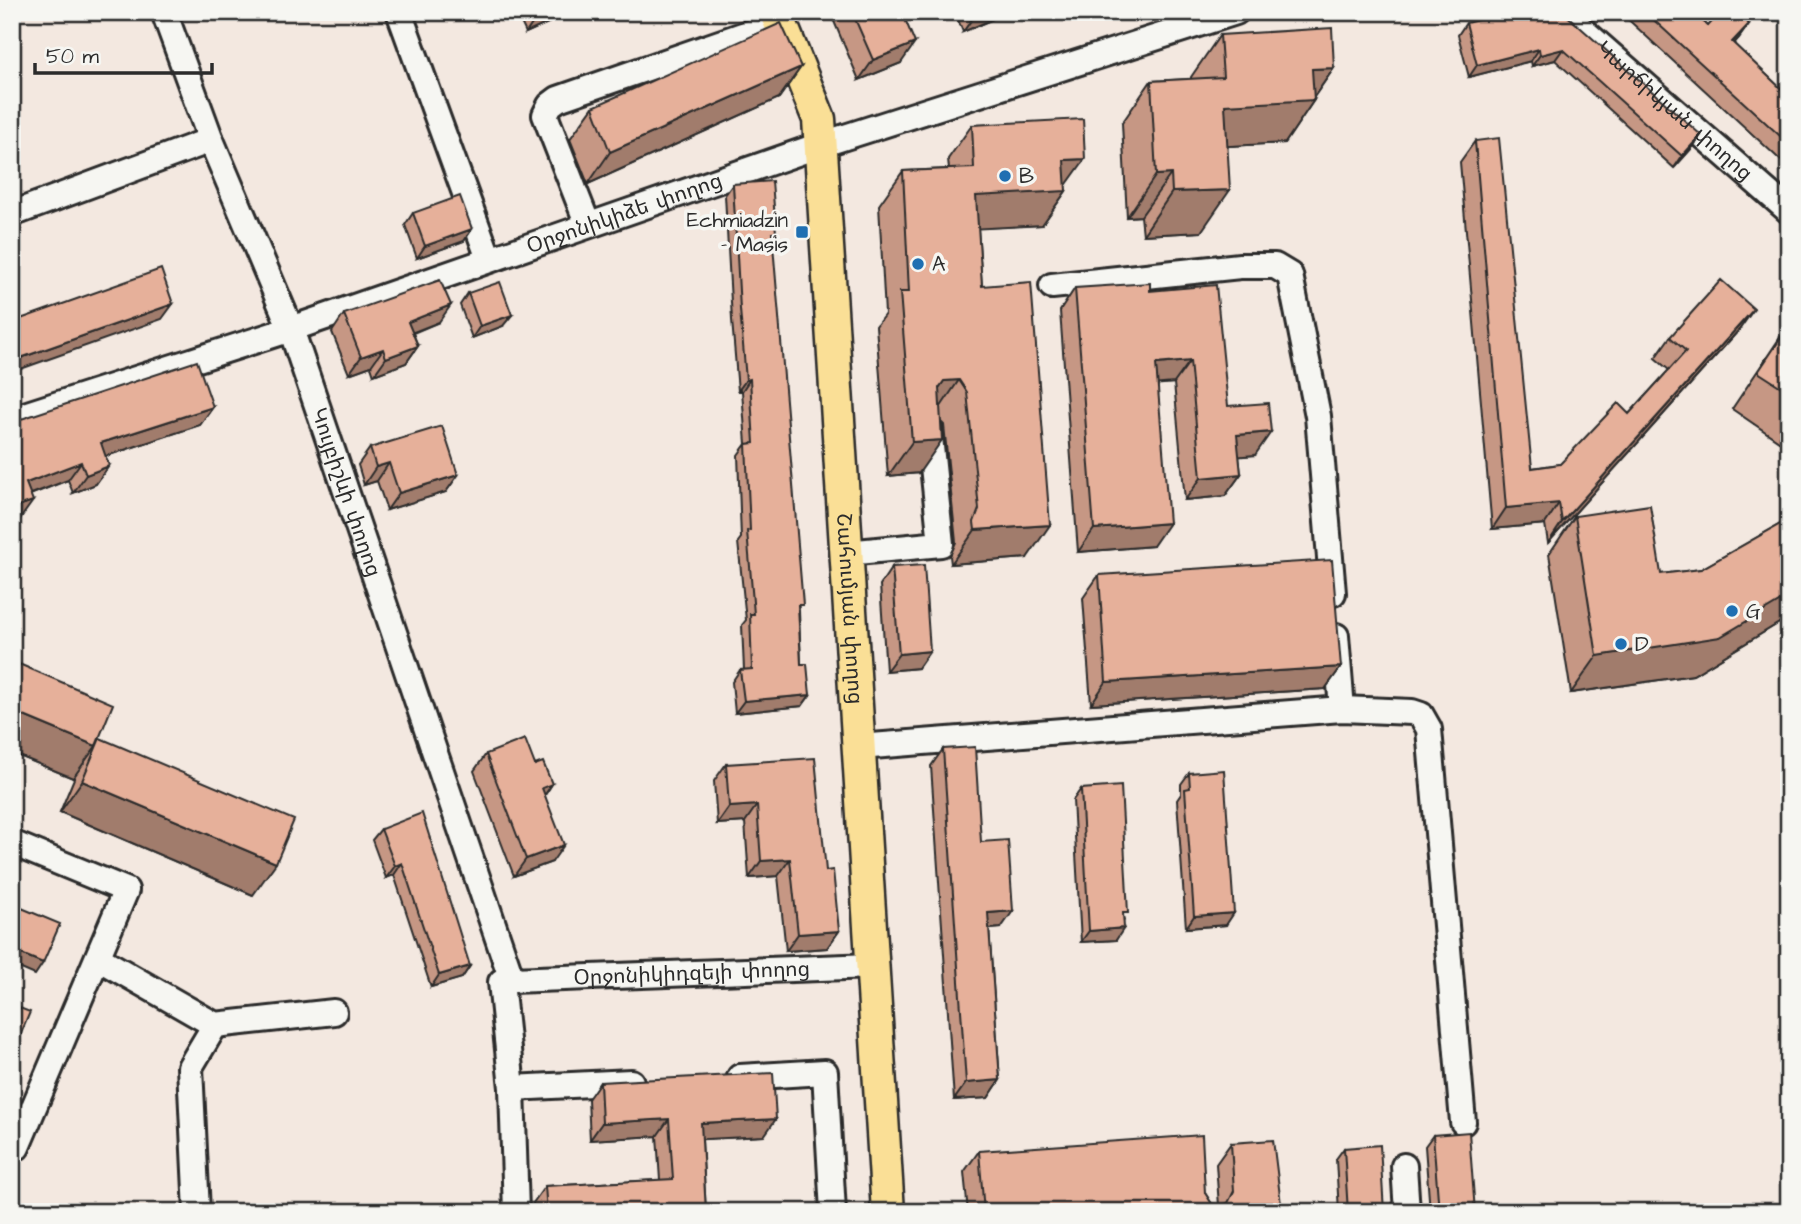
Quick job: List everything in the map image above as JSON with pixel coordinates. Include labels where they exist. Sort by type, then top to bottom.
[{"type":"main road","name":"Շահումյան փողոց","points":[[778,17],[819,119],[888,1212]]},
{"type":"street","name":"Կույբիշևի փողոց","points":[[164,12],[211,140],[291,328],[506,981],[516,1212]]},
{"type":"street","points":[[399,12],[489,259]]},
{"type":"street","name":"Օրջոնիկիձե փողոց","points":[[12,419],[291,328],[820,145],[1236,12]]},
{"type":"street","name":"Կարճիկյան փողոց","points":[[1562,12],[1789,211]]},
{"type":"street","points":[[588,225],[545,115],[550,105],[558,99],[778,17]]},
{"type":"street","points":[[12,214],[211,140]]},
{"type":"street","points":[[1052,286],[1240,266],[1275,266],[1290,275],[1318,416],[1342,709]]},
{"type":"street","points":[[846,553],[941,544],[929,427]]},
{"type":"street","points":[[859,747],[1342,709],[1412,712],[1421,715],[1429,729],[1463,1122]]},
{"type":"street","points":[[12,843],[126,890],[17,1147]]},
{"type":"street","points":[[98,958],[215,1025],[334,1012]]},
{"type":"street","name":"Օրջոնիկիդզեյի փողոց","points":[[506,981],[873,966]]},
{"type":"street","points":[[197,1212],[190,1067],[215,1025]]},
{"type":"street","points":[[716,1078],[825,1072],[833,1212]]},
{"type":"street","points":[[512,1088],[648,1081]]},
{"type":"street","points":[[1404,1166],[1407,1212]]},
{"type":"building","points":[[852,12],[902,12],[915,43],[873,60]]},
{"type":"building","points":[[1519,12],[1520,16],[1531,12],[1563,12],[1701,135],[1682,156],[1563,49],[1540,55],[1539,49],[1477,65],[1466,23]]},
{"type":"building","points":[[1645,12],[1693,12],[1708,26],[1721,12],[1737,12],[1749,24],[1732,42],[1789,96],[1789,144]]},
{"type":"building","points":[[781,23],[801,67],[610,152],[593,107]]},
{"type":"building","points":[[1332,28],[1334,68],[1312,69],[1314,100],[1225,105],[1230,190],[1172,192],[1171,174],[1156,175],[1151,81],[1223,77],[1220,35]]},
{"type":"building","points":[[1083,119],[1085,159],[1064,160],[1066,191],[976,196],[982,286],[1031,282],[1050,525],[975,530],[974,522],[979,509],[967,392],[959,380],[944,381],[939,388],[942,440],[912,442],[900,292],[909,292],[903,171],[974,168],[972,125]]},
{"type":"building","points":[[1499,138],[1532,468],[1560,464],[1618,403],[1629,414],[1686,351],[1670,337],[1721,280],[1754,309],[1562,522],[1559,503],[1506,508],[1475,141]]},
{"type":"building","points":[[772,181],[776,233],[772,233],[803,605],[798,605],[801,664],[807,664],[810,695],[744,701],[740,670],[752,669],[750,614],[754,614],[747,531],[750,530],[746,444],[754,443],[750,379],[746,380],[740,309],[733,184]]},
{"type":"building","points":[[460,196],[472,229],[425,246],[413,213]]},
{"type":"building","points":[[161,269],[173,304],[12,361],[12,322]]},
{"type":"building","points":[[440,280],[451,305],[408,322],[418,346],[386,358],[383,349],[361,357],[344,314]]},
{"type":"building","points":[[500,282],[512,315],[480,326],[468,293]]},
{"type":"building","points":[[1150,283],[1150,291],[1216,285],[1228,406],[1268,403],[1271,432],[1237,435],[1241,474],[1201,478],[1190,361],[1156,364],[1169,523],[1094,529],[1075,288]]},
{"type":"building","points":[[1789,326],[1789,392],[1758,372]]},
{"type":"building","points":[[197,361],[213,407],[101,443],[109,466],[86,475],[81,462],[26,483],[33,501],[12,508],[12,422]]},
{"type":"building","points":[[442,426],[458,475],[399,493],[389,463],[376,467],[370,448]]},
{"type":"building","points":[[1650,505],[1661,574],[1701,569],[1789,519],[1789,596],[1720,637],[1597,656],[1575,516]]},
{"type":"building","points":[[1332,560],[1341,667],[1106,682],[1099,575]]},
{"type":"building","points":[[924,565],[930,651],[899,654],[892,567]]},
{"type":"building","points":[[12,661],[113,704],[96,746],[12,711]]},
{"type":"building","points":[[100,738],[294,820],[276,863],[82,781]]},
{"type":"building","points":[[525,739],[535,765],[543,762],[552,784],[542,788],[564,845],[526,859],[486,754]]},
{"type":"building","points":[[975,747],[981,842],[1008,840],[1013,911],[988,913],[1000,1080],[966,1083],[943,749]]},
{"type":"building","points":[[815,758],[826,871],[833,870],[839,931],[798,934],[790,859],[761,861],[757,805],[729,807],[726,764]]},
{"type":"building","points":[[1224,770],[1234,913],[1194,916],[1185,789],[1190,788],[1189,773]]},
{"type":"building","points":[[1121,786],[1128,913],[1123,913],[1124,928],[1089,931],[1081,789]]},
{"type":"building","points":[[422,813],[470,966],[439,975],[402,863],[395,866],[381,829]]},
{"type":"building","points":[[12,904],[60,924],[43,963],[12,950]]},
{"type":"building","points":[[12,1005],[30,1012],[12,1055]]},
{"type":"building","points":[[773,1073],[776,1119],[701,1123],[706,1212],[547,1212],[545,1186],[673,1179],[669,1119],[602,1123],[600,1082]]},
{"type":"building","points":[[1469,1132],[1475,1212],[1439,1212],[1433,1135]]},
{"type":"building","points":[[1202,1135],[1205,1193],[1212,1204],[1220,1206],[1228,1203],[1234,1191],[1231,1143],[1273,1140],[1282,1212],[984,1212],[979,1151]]},
{"type":"building","points":[[1380,1145],[1384,1212],[1348,1212],[1344,1148]]},
{"type":"place","name":"B","points":[[1005,176]]},
{"type":"place","name":"Echmiadzin - Masis","points":[[802,232]]},
{"type":"place","name":"A","points":[[918,264]]},
{"type":"place","name":"G","points":[[1732,611]]},
{"type":"place","name":"D","points":[[1621,644]]}]
